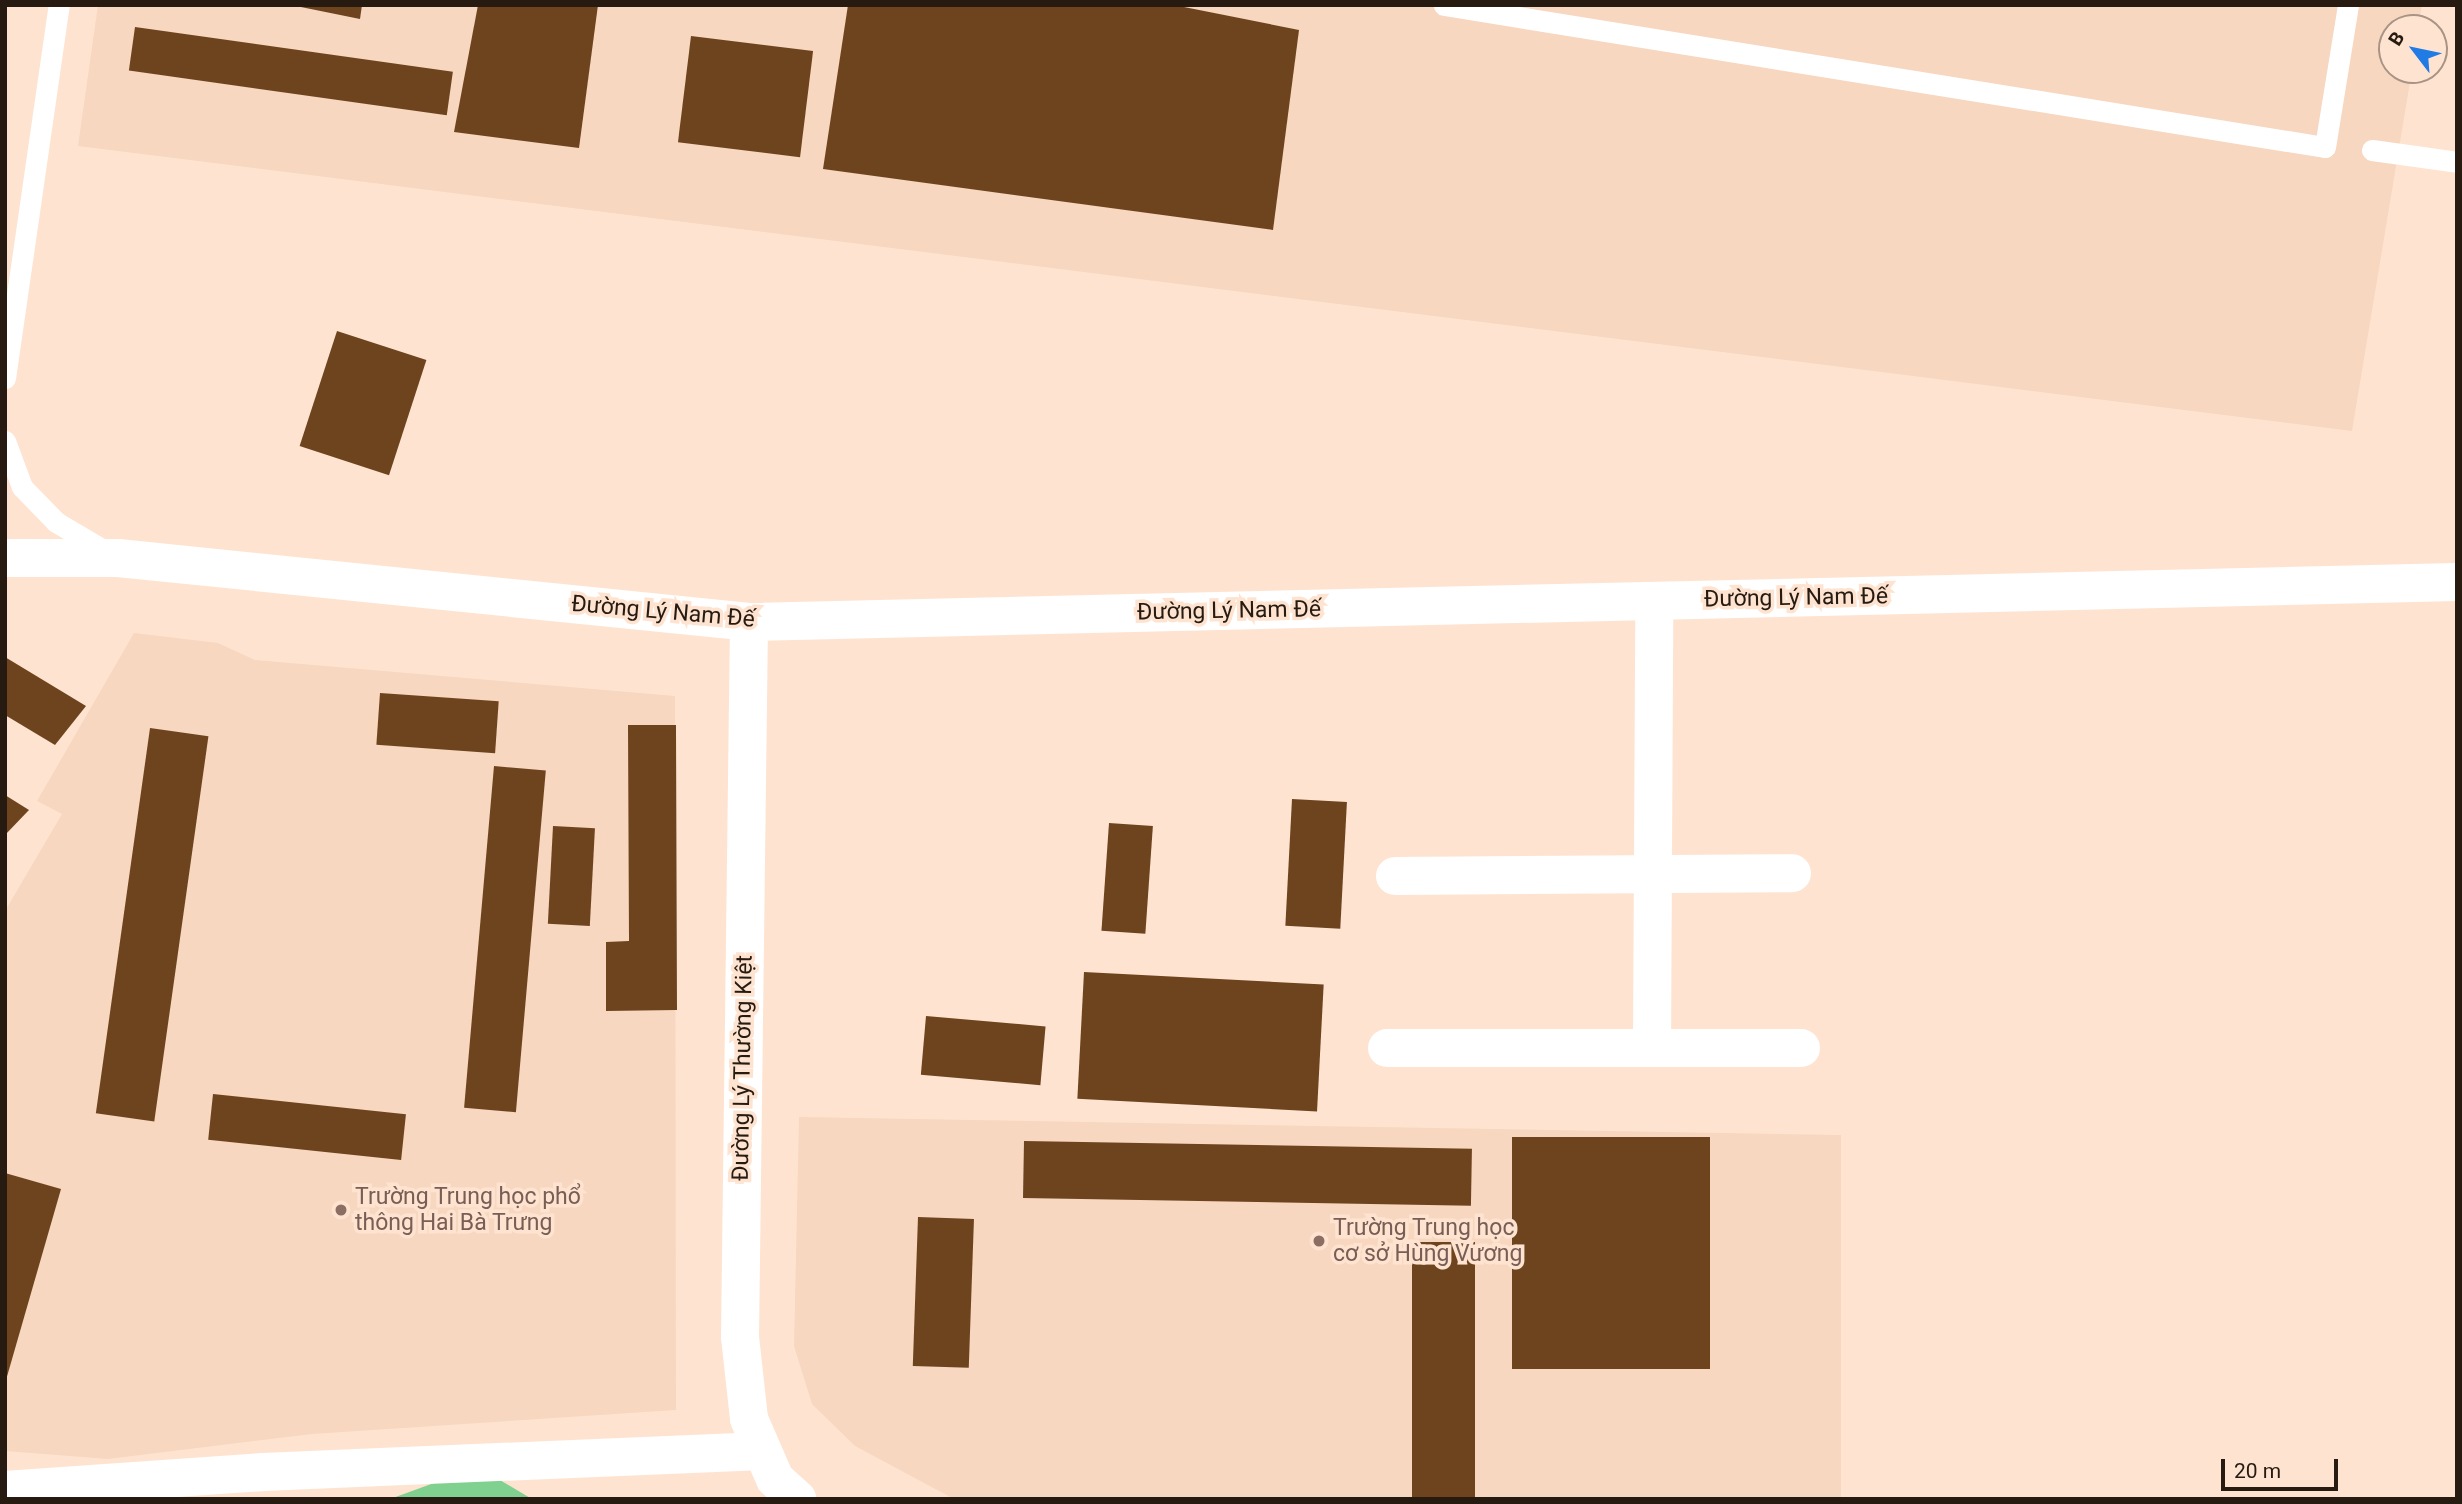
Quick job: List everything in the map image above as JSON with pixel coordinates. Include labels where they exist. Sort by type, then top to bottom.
[{"type":"street","name":"Đường Lý Nam Đế","points":[[5,558],[118,558],[749,622],[2457,582]]},
{"type":"street","points":[[1652,1048],[1654,601]]},
{"type":"street","name":"Đường Lý Thường Kiệt","points":[[749,622],[740,1338],[749,1419],[775,1479],[797,1499]]},
{"type":"street","points":[[1395,876],[1792,873]]},
{"type":"street","points":[[1387,1048],[1801,1048]]},
{"type":"street","points":[[5,1490],[314,1470],[763,1451]]},
{"type":"street","points":[[274,1499],[314,1470]]},
{"type":"lane","points":[[5,378],[59,5]]},
{"type":"lane","points":[[1444,5],[2325,147],[2348,5]]},
{"type":"lane","points":[[2372,150],[2457,162]]},
{"type":"lane","points":[[5,441],[22,487],[56,523],[118,558]]},
{"type":"shaded area","points":[[98,5],[2422,5],[2420,14],[2378,14],[2378,84],[2410,84],[2352,431],[78,146]]},
{"type":"shaded area","name":"Trường Trung học phổ thông Hai Bà Trưng","points":[[134,633],[218,643],[255,660],[675,696],[676,1410],[312,1434],[108,1459],[5,1451],[5,911],[62,814],[37,801]]},
{"type":"shaded area","name":"Trường Trung học cơ sở Hùng Vương","points":[[799,1117],[1841,1135],[1841,1499],[954,1499],[855,1446],[812,1404],[794,1346]]},
{"type":"green space","points":[[478,1467],[532,1499],[390,1499]]},
{"type":"building","points":[[291,5],[362,5],[360,19]]},
{"type":"building","points":[[478,5],[598,5],[579,148],[454,132]]},
{"type":"building","points":[[848,5],[1174,5],[1299,30],[1273,230],[823,169]]},
{"type":"building","points":[[135,27],[453,72],[447,115],[129,71]]},
{"type":"building","points":[[691,36],[813,51],[800,157],[678,142]]},
{"type":"building","points":[[337,331],[426,360],[389,475],[300,446]]},
{"type":"building","points":[[5,657],[86,706],[55,745],[5,715]]},
{"type":"building","points":[[380,693],[499,701],[495,753],[376,745]]},
{"type":"building","points":[[628,725],[676,725],[677,1010],[606,1011],[606,942],[629,941]]},
{"type":"building","points":[[150,728],[208,736],[154,1121],[96,1113]]},
{"type":"building","points":[[494,766],[546,771],[516,1112],[464,1108]]},
{"type":"building","points":[[5,795],[29,810],[5,835]]},
{"type":"building","points":[[1292,799],[1347,802],[1340,929],[1285,926]]},
{"type":"building","points":[[1109,823],[1153,826],[1145,934],[1101,931]]},
{"type":"building","points":[[553,826],[595,828],[590,926],[548,924]]},
{"type":"building","points":[[1084,972],[1324,985],[1317,1111],[1077,1099]]},
{"type":"building","points":[[926,1016],[1046,1026],[1040,1085],[921,1075]]},
{"type":"building","points":[[213,1094],[406,1114],[401,1160],[208,1140]]},
{"type":"building","points":[[1512,1137],[1710,1137],[1710,1369],[1512,1369]]},
{"type":"building","points":[[1024,1141],[1472,1149],[1471,1206],[1023,1198]]},
{"type":"building","points":[[5,1173],[61,1189],[6,1380],[5,1380]]},
{"type":"building","points":[[918,1217],[974,1219],[969,1368],[913,1366]]},
{"type":"building","points":[[1412,1242],[1475,1242],[1475,1499],[1412,1499]]},
{"type":"place","name":"Trường Trung học phổ thông Hai Bà Trưng","points":[[341,1210]]},
{"type":"place","name":"Trường Trung học cơ sở Hùng Vương","points":[[1319,1241]]}]
